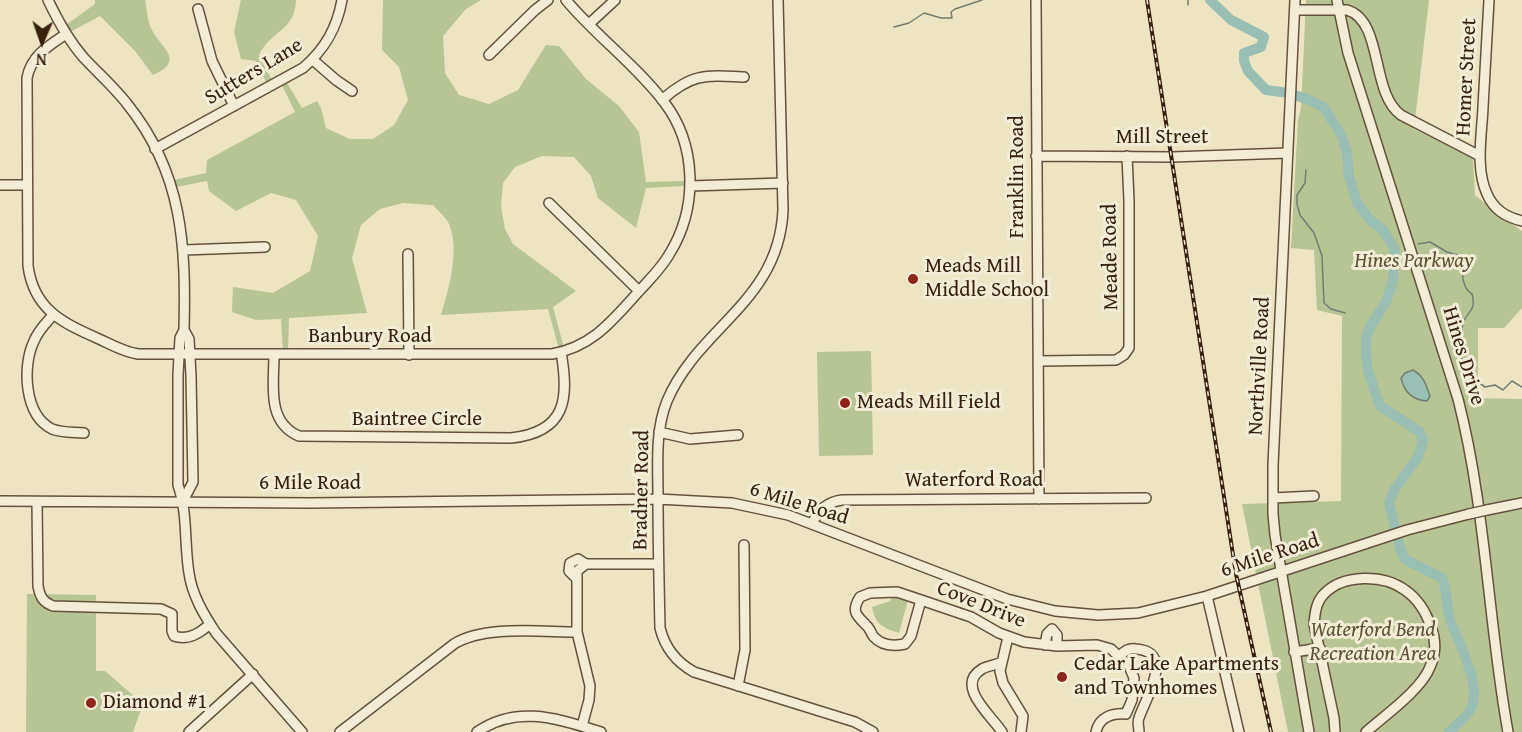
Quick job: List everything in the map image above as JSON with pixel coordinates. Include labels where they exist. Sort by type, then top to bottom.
[{"type":"street","points":[[48,0],[66,34],[84,57],[129,105],[155,149],[174,197],[184,250],[184,330],[180,338],[176,429],[178,485],[183,501],[189,574],[196,598],[210,624],[302,732]]},
{"type":"street","name":"Sutters Lane","points":[[155,149],[295,73],[313,60],[323,49],[332,33],[342,0]]},
{"type":"street","points":[[489,55],[528,16],[548,0]]},
{"type":"street","name":"Banbury Road","points":[[53,315],[69,326],[127,352],[138,354],[542,354],[561,352],[579,346],[598,334],[659,269],[676,243],[686,214],[690,186],[689,162],[684,140],[674,117],[663,100],[566,0]]},
{"type":"street","points":[[589,24],[615,0]]},
{"type":"street","name":"Bradner Road","points":[[778,0],[783,183],[781,236],[769,268],[755,291],[681,375],[667,402],[659,432],[660,628],[669,651],[678,661],[694,672],[855,722],[873,732]]},
{"type":"street","name":"Franklin Road","points":[[1036,0],[1039,499]]},
{"type":"street","name":"Homer Street","points":[[1489,0],[1480,156],[1484,186],[1491,202],[1504,215],[1522,221]]},
{"type":"street","points":[[1295,5],[1338,5],[1353,12],[1365,24],[1387,98],[1394,109],[1401,115],[1480,156]]},
{"type":"street","name":"Northville Road","points":[[1295,5],[1273,514],[1309,732]]},
{"type":"street","name":"Hines Drive","points":[[1338,5],[1348,53],[1467,431],[1508,732]]},
{"type":"street","points":[[198,9],[212,61],[234,106]]},
{"type":"street","points":[[66,34],[39,54],[28,73],[29,273],[37,295],[53,315],[39,332],[31,349],[28,364],[28,391],[31,405],[39,419],[58,431],[84,433]]},
{"type":"street","points":[[313,60],[352,91]]},
{"type":"street","points":[[663,100],[677,87],[691,79],[716,75],[744,77]]},
{"type":"street","name":"Mill Street","points":[[1036,156],[1172,158],[1288,153]]},
{"type":"street","name":"Meade Road","points":[[1038,361],[1110,361],[1124,355],[1129,348],[1127,156]]},
{"type":"street","points":[[690,186],[783,183]]},
{"type":"street","points":[[0,185],[27,185]]},
{"type":"street","points":[[549,203],[639,291]]},
{"type":"street","points":[[184,250],[265,247]]},
{"type":"street","points":[[408,254],[409,354]]},
{"type":"street","points":[[183,501],[193,482],[190,354],[189,339],[184,330]]},
{"type":"street","name":"Baintree Circle","points":[[274,355],[275,412],[283,427],[299,436],[511,438],[541,429],[560,410],[566,386],[561,352]]},
{"type":"street","points":[[659,432],[690,439],[738,435]]},
{"type":"street","points":[[1273,498],[1314,496]]},
{"type":"street","name":"Waterford Road","points":[[812,524],[815,516],[824,506],[842,500],[1146,498]]},
{"type":"street","name":"6 Mile Road","points":[[0,501],[310,503],[710,500],[772,510],[1007,599],[1055,611],[1098,615],[1128,614],[1207,596],[1407,530],[1522,503]]},
{"type":"street","points":[[38,502],[38,586],[40,595],[46,603],[53,606],[161,609],[172,614],[174,636],[183,638],[198,634],[210,624]]},
{"type":"street","points":[[738,686],[745,650],[744,545]]},
{"type":"street","points":[[582,726],[590,686],[577,632],[575,577],[578,569],[586,564],[658,564]]},
{"type":"street","points":[[1335,732],[1314,624],[1315,609],[1323,595],[1335,585],[1366,578],[1385,581],[1404,589],[1419,602],[1434,636],[1435,654],[1423,680],[1366,732]]},
{"type":"street","name":"Cove Drive","points":[[921,600],[911,636],[905,644],[894,646],[874,638],[867,625],[859,620],[855,611],[860,597],[870,593],[897,592],[970,616],[1008,637],[1045,645],[1047,634],[1052,629],[1055,611]]},
{"type":"street","points":[[1207,596],[1215,622],[1239,732]]},
{"type":"street","name":"Cove Drive","points":[[1052,629],[1057,635],[1057,646]]},
{"type":"street","points":[[340,732],[454,644],[466,638],[489,632],[577,632]]},
{"type":"street","points":[[1008,637],[999,670],[1003,683],[1023,716],[1021,732]]},
{"type":"street","points":[[1045,645],[1104,646],[1120,656],[1129,666],[1134,678],[1132,700],[1126,714]]},
{"type":"street","points":[[1120,656],[1132,648],[1145,650],[1153,656],[1156,665],[1155,680],[1138,720],[1139,732]]},
{"type":"street","points":[[1294,652],[1320,648]]},
{"type":"street","points":[[1000,663],[982,669],[975,675],[973,692],[976,702],[1002,732]]},
{"type":"street","points":[[189,732],[253,674]]},
{"type":"street","points":[[1096,732],[1102,720],[1110,715],[1126,714],[1138,720]]},
{"type":"street","points":[[477,732],[504,719],[526,715],[547,716],[600,732]]},
{"type":"green space","points":[[95,0],[145,0],[150,25],[168,53],[170,59],[168,64],[153,75],[135,51],[100,16],[70,32],[66,25],[95,4]]},
{"type":"green space","points":[[241,0],[296,0],[295,10],[287,24],[270,40],[259,55],[273,82],[267,84],[256,61],[241,59],[234,32]]},
{"type":"green space","points":[[383,0],[481,0],[466,9],[443,36],[445,73],[459,95],[489,104],[518,90],[546,45],[559,46],[586,79],[619,106],[639,132],[646,182],[685,181],[685,186],[646,188],[636,228],[598,198],[591,176],[574,157],[542,156],[515,167],[503,183],[501,206],[505,229],[513,244],[576,291],[553,307],[564,348],[559,349],[548,309],[441,315],[452,270],[454,246],[449,224],[433,205],[403,203],[380,209],[361,225],[352,258],[367,313],[289,318],[288,352],[283,352],[281,319],[256,320],[232,312],[233,287],[273,293],[310,271],[318,236],[296,200],[271,193],[236,211],[209,191],[207,181],[176,187],[174,180],[206,173],[207,160],[295,112],[282,85],[287,83],[302,108],[317,101],[326,128],[350,139],[373,139],[394,125],[408,100],[399,67],[382,50]]},
{"type":"green space","name":"Hines Parkway","points":[[1306,0],[1429,0],[1414,129],[1473,158],[1475,195],[1522,231],[1522,308],[1504,328],[1478,328],[1478,398],[1522,399],[1522,732],[1288,732],[1242,504],[1341,501],[1342,316],[1317,310],[1314,250],[1291,248]]},
{"type":"green space","name":"Meads Mill Field","points":[[871,351],[873,455],[819,456],[817,352]]},
{"type":"green space","points":[[27,594],[96,595],[96,671],[105,671],[143,704],[133,732],[26,732]]},
{"type":"green space","points":[[892,596],[908,600],[899,633],[881,624],[875,618],[872,607],[890,601]]},
{"type":"water","points":[[1413,370],[1420,375],[1426,385],[1430,396],[1427,401],[1413,397],[1404,387],[1401,378],[1405,373]]},
{"type":"waterway","points":[[894,27],[909,23],[924,13],[941,18],[952,18],[951,12],[955,9],[982,0]]},
{"type":"waterway","points":[[1188,0],[1188,5]]},
{"type":"waterway","points":[[1210,0],[1231,20],[1264,37],[1261,47],[1244,53],[1244,61],[1248,71],[1266,90],[1289,93],[1324,108],[1341,134],[1357,203],[1370,220],[1383,230],[1395,250],[1393,281],[1386,302],[1370,327],[1366,338],[1366,354],[1368,371],[1380,406],[1420,432],[1423,441],[1418,457],[1394,490],[1389,503],[1401,552],[1406,560],[1442,578],[1450,619],[1472,679],[1474,691],[1469,712],[1449,732]]},
{"type":"waterway","points":[[1306,170],[1305,183],[1297,195],[1297,204],[1300,215],[1314,233],[1322,256],[1324,303],[1331,309],[1345,313]]},
{"type":"waterway","points":[[1418,244],[1430,242],[1447,252],[1461,256],[1464,282],[1473,300],[1472,308],[1464,319],[1460,343],[1462,360],[1470,374],[1485,387],[1495,385],[1503,390],[1512,381],[1522,387]]},
{"type":"railway","points":[[1147,0],[1236,574],[1271,732]]},
{"type":"place","name":"Meads Mill Middle School","points":[[913,279]]},
{"type":"place","name":"Meads Mill Field","points":[[845,403]]},
{"type":"place","name":"Cedar Lake Apartments and Townhomes","points":[[1062,677]]},
{"type":"place","name":"Diamond #1","points":[[91,703]]},
{"type":"park label","name":"Waterford Bend Recreation Area","points":[[1373,643]]}]
